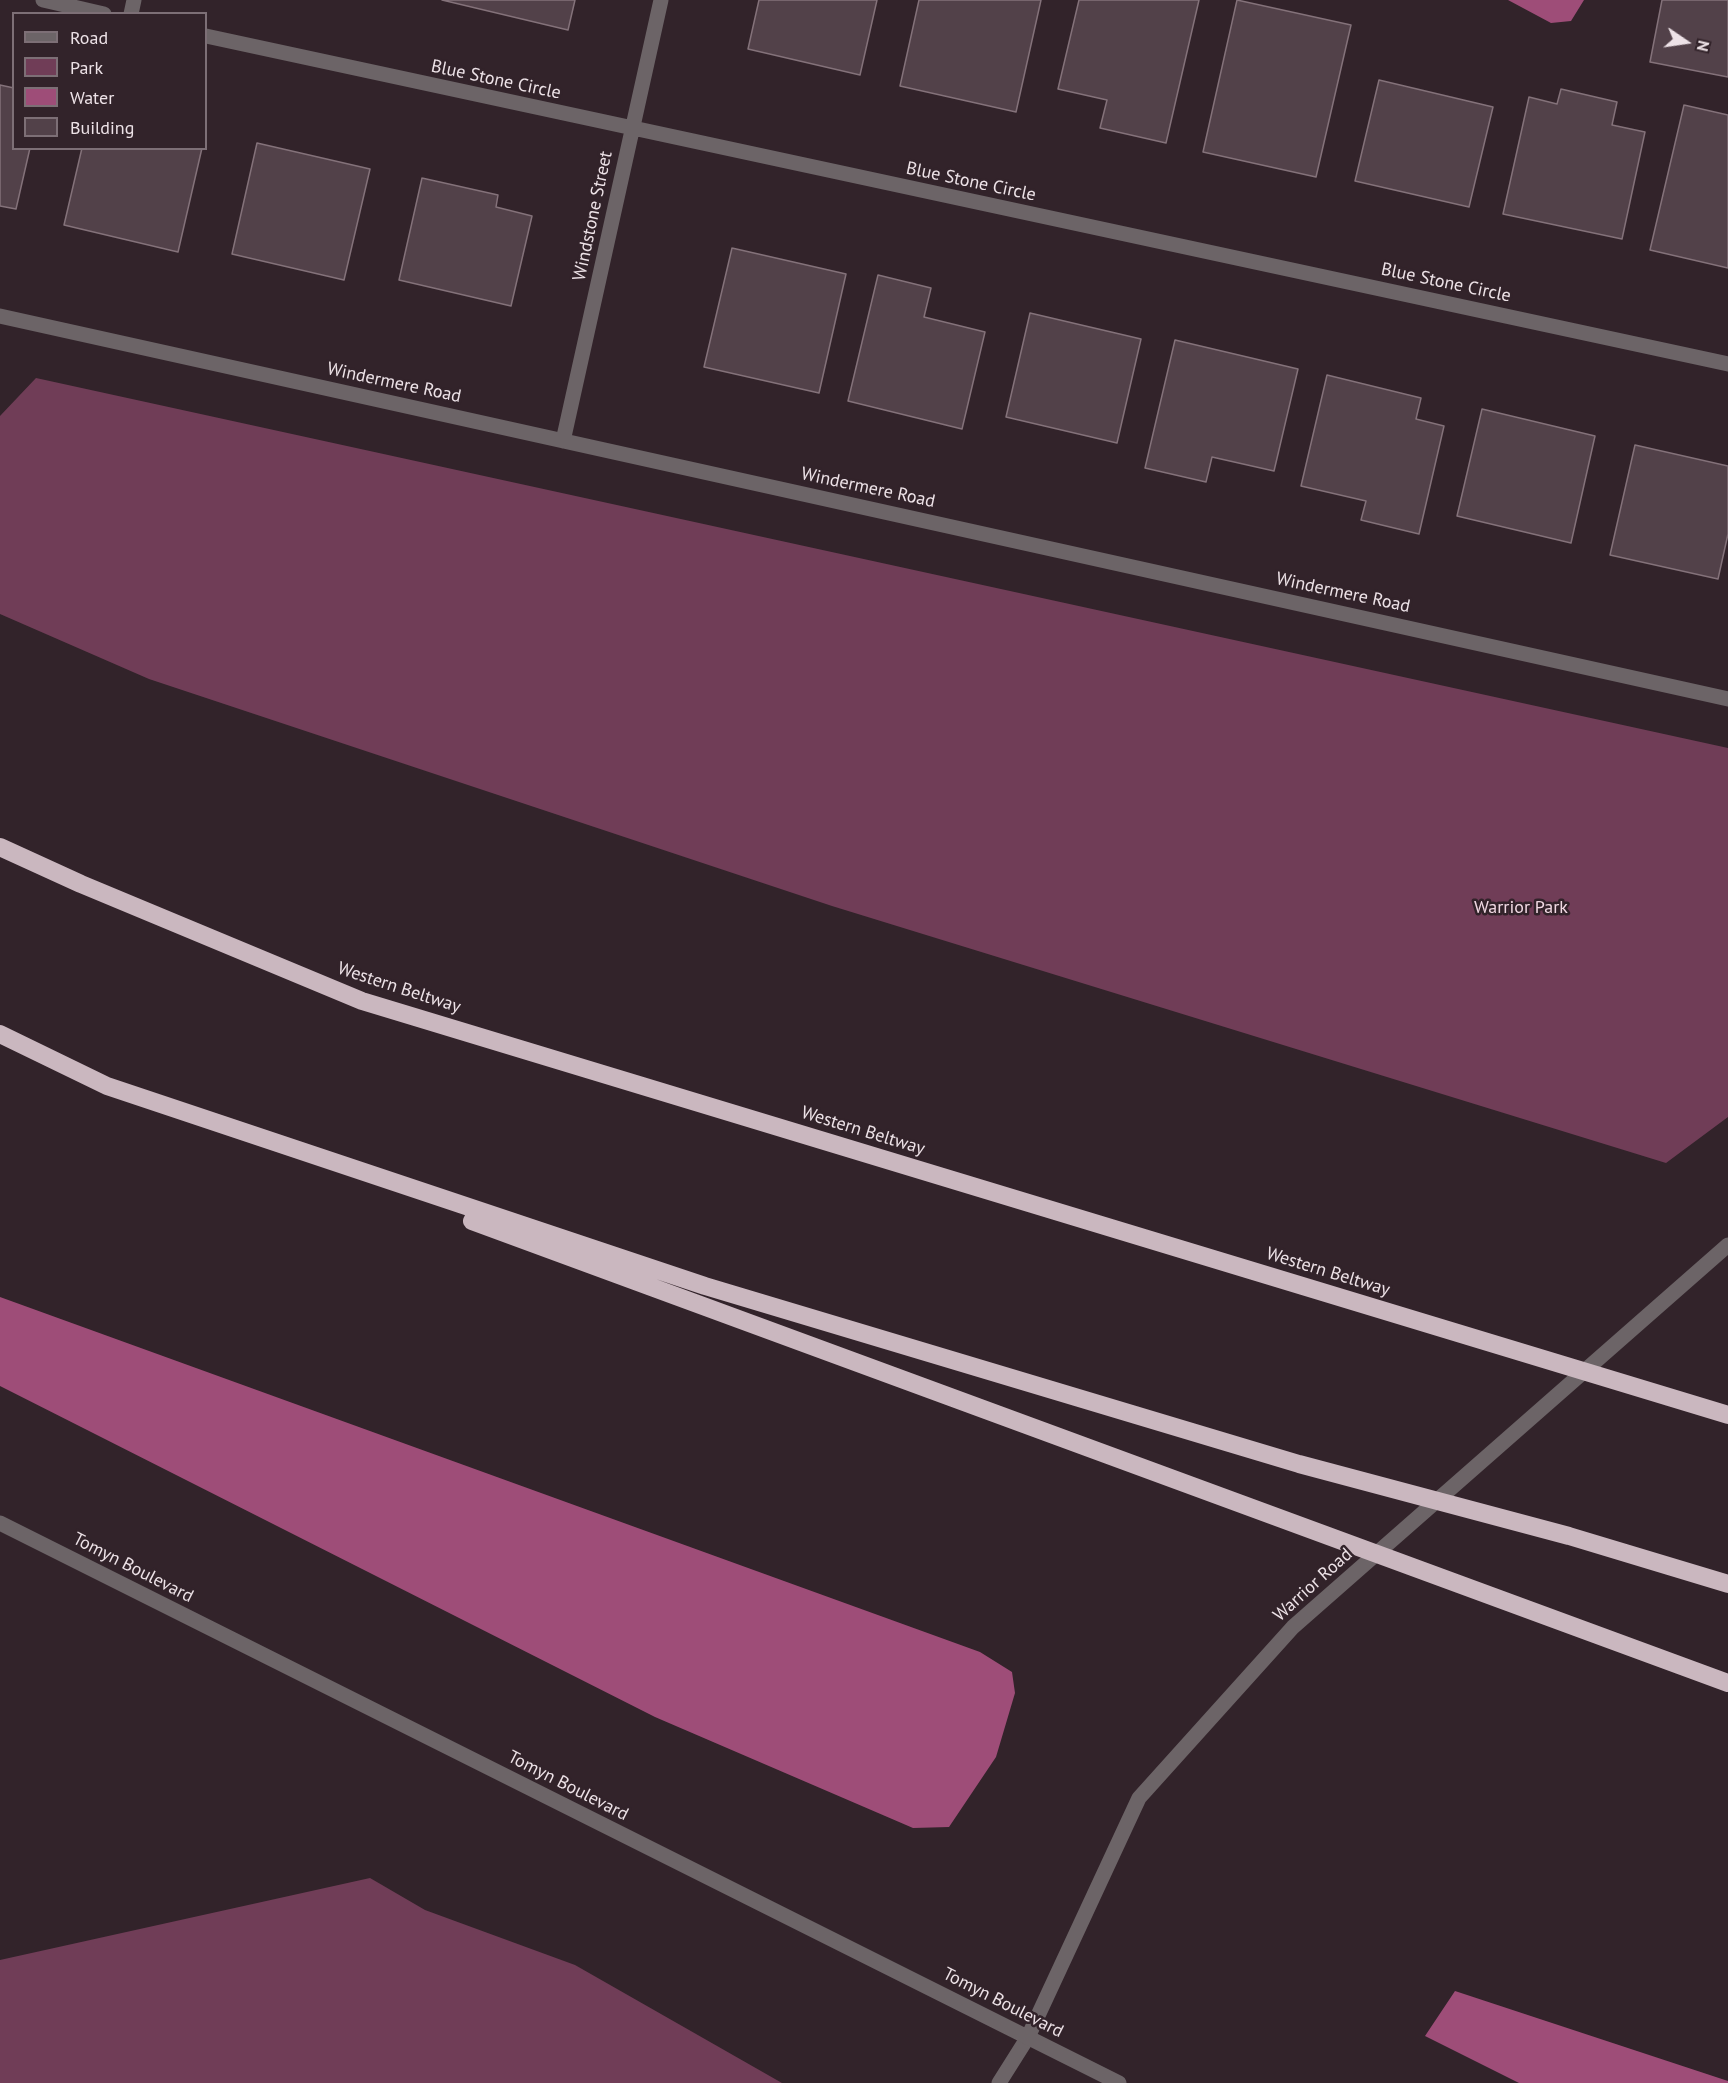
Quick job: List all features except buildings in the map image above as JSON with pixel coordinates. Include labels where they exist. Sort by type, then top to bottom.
[{"type":"highway","name":"Western Beltway","points":[[0,847],[81,884],[362,1001],[1726,1415]]},
{"type":"highway","points":[[0,1034],[107,1086],[1728,1683]]},
{"type":"highway","points":[[107,1086],[705,1286],[1299,1464],[1569,1536],[1728,1584]]},
{"type":"street","points":[[43,0],[95,12]]},
{"type":"street","name":"Windstone Street","points":[[563,441],[661,0]]},
{"type":"street","name":"Blue Stone Circle","points":[[207,36],[632,130],[1728,364]]},
{"type":"street","name":"Windermere Road","points":[[0,316],[1728,699]]},
{"type":"street","name":"Warrior Road","points":[[999,2083],[1028,2037],[1139,1798],[1293,1627],[1728,1245]]},
{"type":"street","name":"Tomyn Boulevard","points":[[0,1523],[1119,2083]]},
{"type":"green space","name":"Warrior Park","points":[[36,378],[1728,748],[1728,1117],[1666,1163],[832,906],[149,679],[0,614],[0,416]]},
{"type":"green space","points":[[370,1878],[425,1910],[575,1965],[782,2083],[0,2083],[0,1960]]},
{"type":"water","points":[[1508,0],[1584,0],[1571,21],[1551,23]]},
{"type":"water","points":[[0,1297],[980,1652],[1012,1672],[1015,1693],[996,1757],[949,1827],[913,1828],[655,1717],[0,1386]]},
{"type":"water","points":[[1455,1991],[1728,2081],[1728,2083],[1519,2083],[1425,2036]]}]
